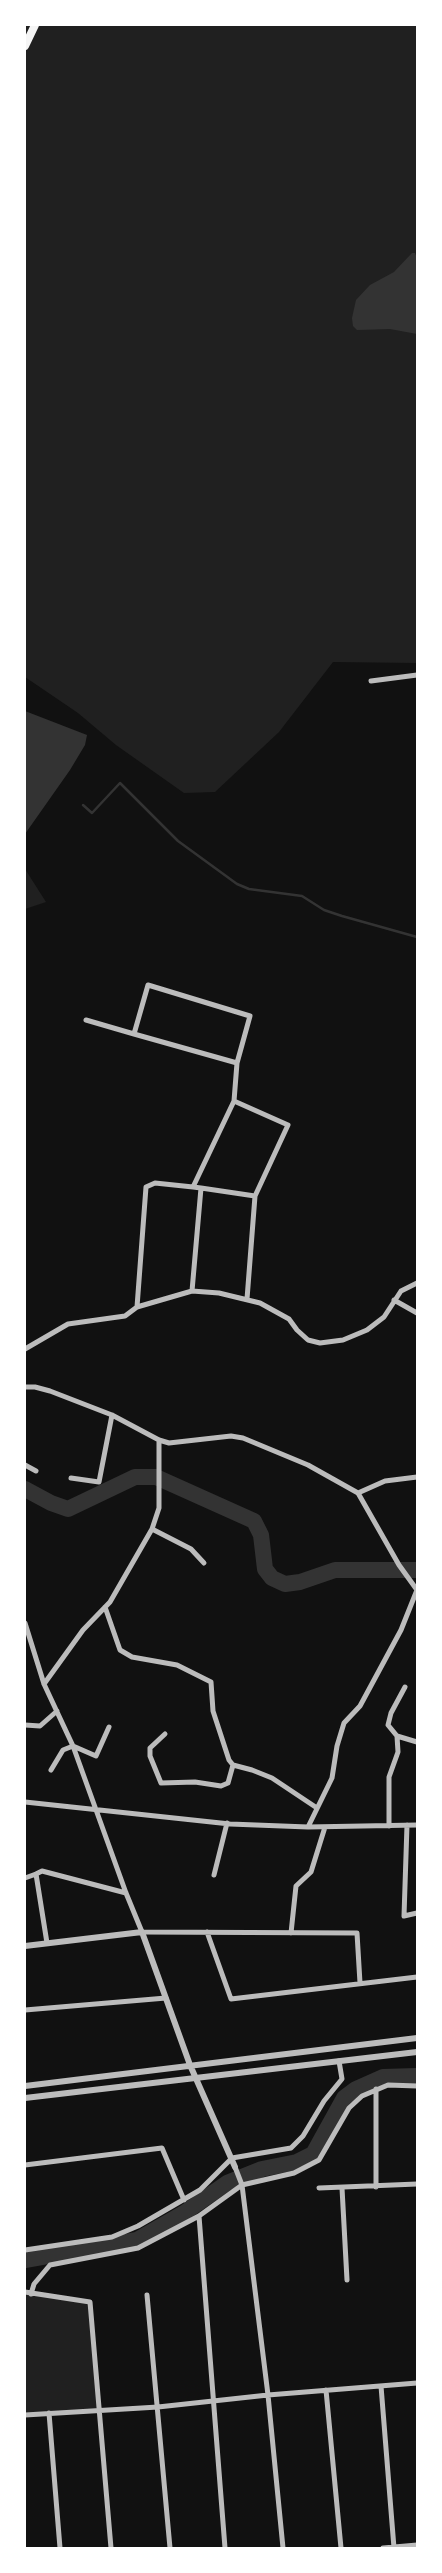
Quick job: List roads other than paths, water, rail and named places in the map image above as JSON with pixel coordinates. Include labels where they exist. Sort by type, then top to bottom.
[{"type":"main road","points":[[25,46],[35,25]]},
{"type":"street","points":[[371,681],[417,675]]},
{"type":"street","points":[[134,1034],[148,985],[250,1016],[237,1064],[234,1101],[193,1187]]},
{"type":"street","points":[[86,1020],[237,1064]]},
{"type":"street","points":[[234,1101],[288,1125],[255,1196],[247,1299]]},
{"type":"street","points":[[137,1307],[146,1187],[155,1183],[255,1196]]},
{"type":"street","points":[[192,1291],[201,1188]]},
{"type":"street","points":[[25,1348],[68,1324],[125,1316],[137,1307],[192,1291],[247,1299],[278,1311],[308,1340],[320,1343],[343,1340],[367,1330],[384,1317],[401,1291],[417,1283]]},
{"type":"street","points":[[394,1300],[417,1313]]},
{"type":"street","points":[[25,1387],[36,1387],[50,1391],[112,1416],[159,1440],[179,1443],[231,1436],[243,1438],[308,1465],[358,1493],[400,1565],[417,1590],[401,1630],[360,1706],[344,1723],[337,1746],[332,1778],[308,1827]]},
{"type":"street","points":[[71,1478],[99,1482],[112,1416]]},
{"type":"street","points":[[44,1684],[83,1630],[110,1602],[152,1529],[159,1508],[159,1440]]},
{"type":"street","points":[[25,1465],[36,1471]]},
{"type":"street","points":[[358,1493],[385,1480],[417,1478]]},
{"type":"street","points":[[152,1529],[191,1549],[204,1563]]},
{"type":"street","points":[[105,1607],[120,1650],[132,1657],[177,1665],[211,1682],[212,1711],[229,1760],[233,1765],[272,1778],[317,1808]]},
{"type":"street","points":[[25,1623],[44,1684],[73,1746],[94,1808],[142,1932],[190,2065],[197,2077],[242,2185],[268,2395],[283,2548]]},
{"type":"street","points":[[405,1687],[391,1713],[388,1725],[397,1736],[417,1742]]},
{"type":"street","points":[[25,1725],[40,1726],[57,1711]]},
{"type":"street","points":[[51,1770],[63,1750],[73,1746],[96,1756],[109,1727]]},
{"type":"street","points":[[165,1734],[150,1748],[150,1756],[161,1783],[194,1782],[221,1786],[228,1783],[233,1765]]},
{"type":"street","points":[[389,1826],[389,1777],[398,1752],[397,1736]]},
{"type":"street","points":[[25,1802],[227,1823],[308,1827],[417,1825]]},
{"type":"street","points":[[214,1875],[227,1823]]},
{"type":"street","points":[[407,1826],[404,1916],[417,1914]]},
{"type":"street","points":[[290,1932],[296,1886],[311,1872],[325,1827]]},
{"type":"street","points":[[25,1878],[42,1871],[126,1893]]},
{"type":"street","points":[[36,1874],[47,1943]]},
{"type":"street","points":[[25,1946],[142,1932],[357,1933],[360,1984]]},
{"type":"street","points":[[207,1932],[231,1999],[417,1977]]},
{"type":"street","points":[[25,2010],[166,1998]]},
{"type":"street","points":[[25,2086],[417,2038]]},
{"type":"street","points":[[25,2098],[417,2052]]},
{"type":"street","points":[[25,2250],[112,2238],[138,2226],[200,2190],[232,2158],[291,2148],[303,2136],[324,2101],[342,2079],[339,2060]]},
{"type":"street","points":[[112,2548],[90,2302],[28,2293],[50,2265],[138,2248],[199,2216],[242,2185],[294,2173],[311,2166],[319,2160],[349,2108],[362,2096],[388,2085],[417,2086]]},
{"type":"street","points":[[376,2089],[376,2187]]},
{"type":"street","points":[[25,2165],[162,2148],[184,2200]]},
{"type":"street","points":[[319,2188],[417,2184]]},
{"type":"street","points":[[342,2188],[346,2280]]},
{"type":"street","points":[[199,2216],[225,2548]]},
{"type":"street","points":[[147,2295],[170,2548]]},
{"type":"street","points":[[25,2415],[158,2407],[268,2395],[417,2383]]},
{"type":"street","points":[[381,2386],[394,2547]]},
{"type":"street","points":[[326,2390],[341,2548]]},
{"type":"street","points":[[49,2413],[60,2548]]},
{"type":"street","points":[[383,2548],[417,2545]]},
{"type":"waterway","points":[[83,805],[92,813],[120,783],[178,841],[237,884],[249,889],[302,896],[324,910],[417,937]]},
{"type":"waterway","points":[[25,1489],[51,1503],[68,1509],[135,1477],[156,1477],[254,1521],[261,1535],[265,1569],[272,1578],[285,1584],[300,1582],[335,1570],[417,1570]]},
{"type":"waterway","points":[[25,2260],[137,2240],[184,2213],[227,2183],[262,2169],[297,2162],[313,2154],[344,2098],[356,2089],[383,2077],[417,2076]]}]
